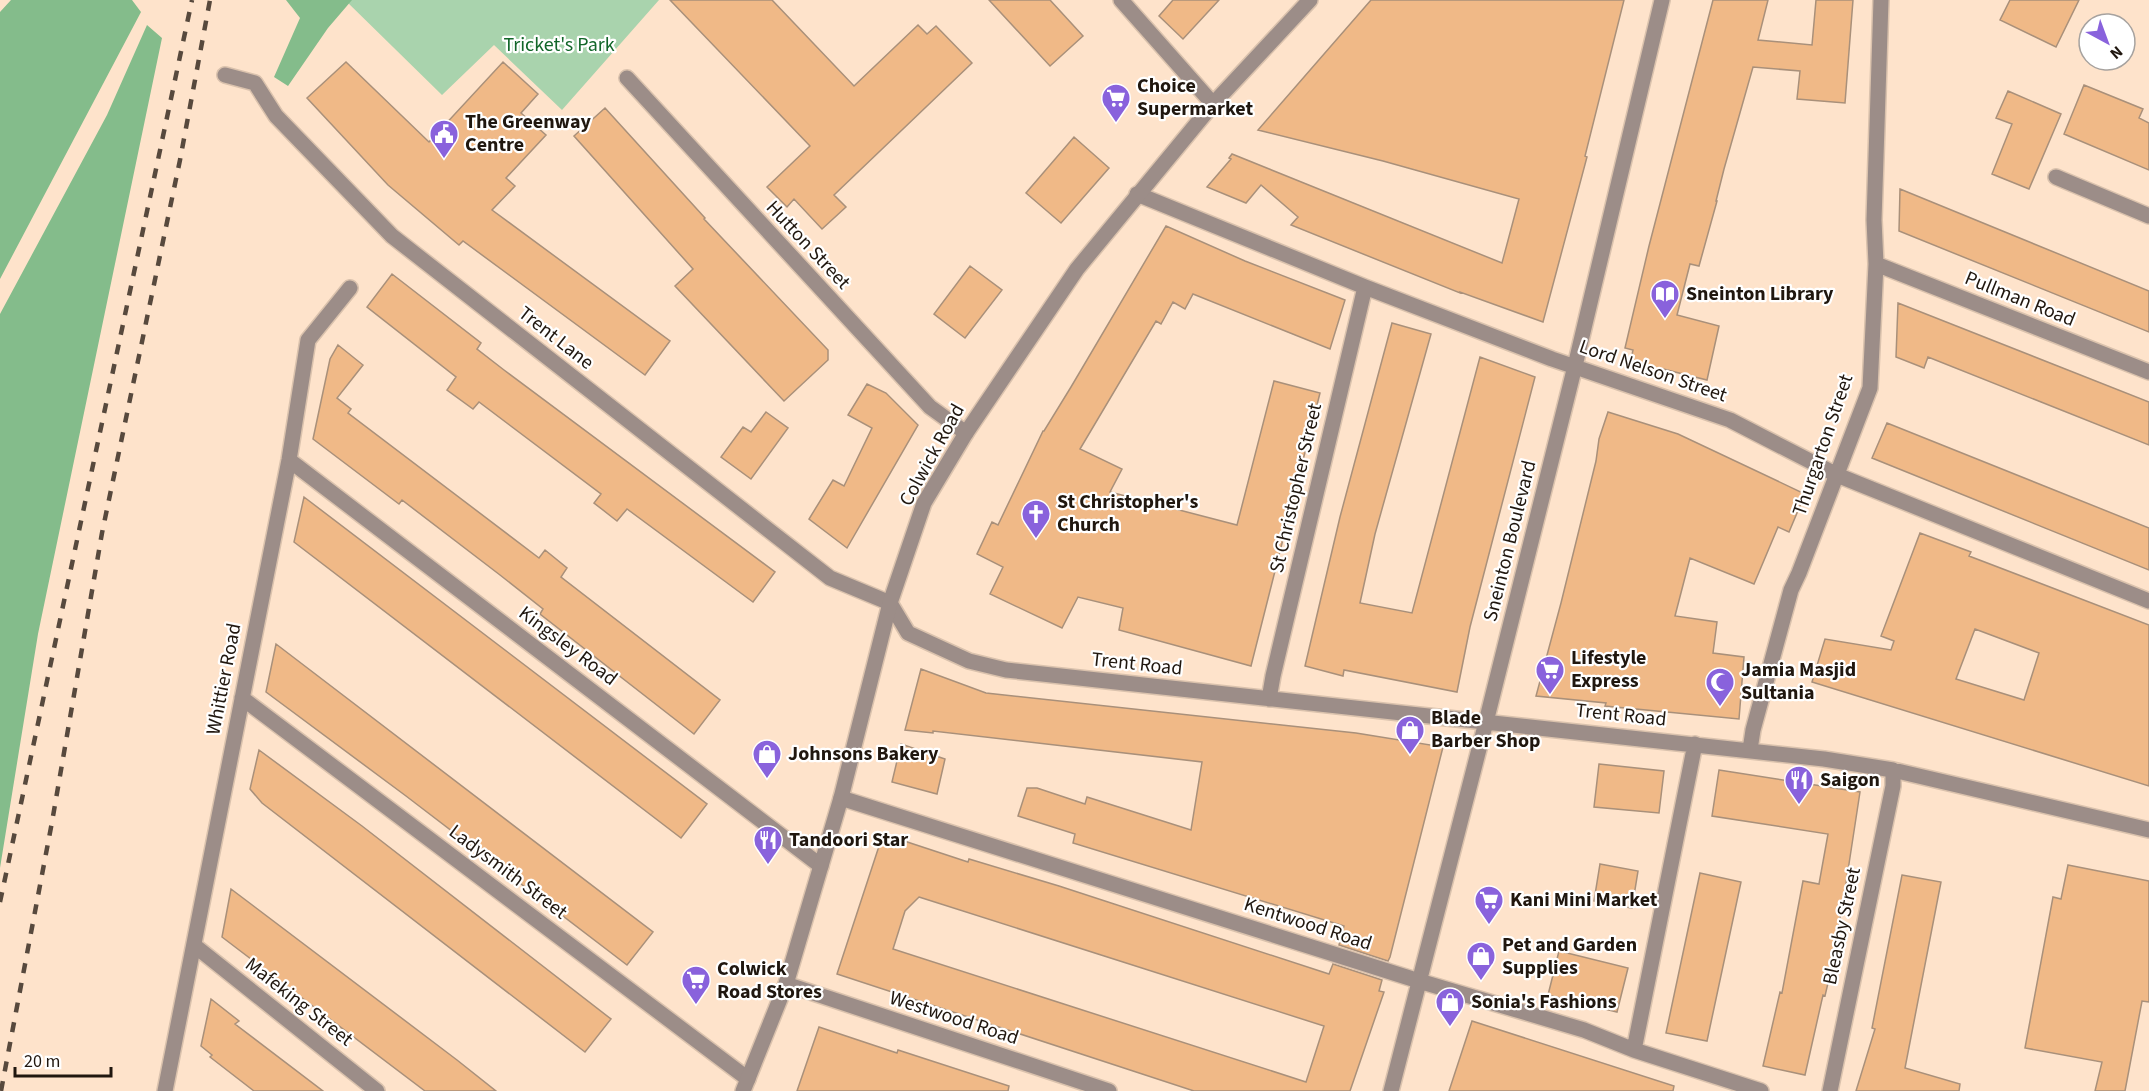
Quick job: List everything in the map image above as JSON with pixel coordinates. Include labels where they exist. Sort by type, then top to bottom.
[{"type":"street","points":[[1121,0],[1214,104]]},
{"type":"street","name":"Colwick Road","points":[[746,1085],[786,984],[842,798],[890,603],[924,503],[966,433],[1077,269],[1214,104],[1310,0]]},
{"type":"street","name":"Sneinton Boulevard","points":[[1390,1091],[1486,723],[1575,366],[1662,0]]},
{"type":"street","name":"Thurgarton Street","points":[[1750,750],[1791,590],[1870,388],[1876,264],[1874,220],[1881,0]]},
{"type":"street","name":"Trent Lane","points":[[225,75],[255,83],[276,116],[392,236],[830,578],[890,603]]},
{"type":"street","name":"Hutton Street","points":[[627,78],[930,407],[966,433]]},
{"type":"street","points":[[2056,177],[2149,216]]},
{"type":"street","name":"Lord Nelson Street","points":[[1137,194],[1365,287],[1552,359],[1730,420],[1837,475],[2149,601]]},
{"type":"street","name":"Pullman Road","points":[[1876,264],[2149,372]]},
{"type":"street","name":"St Christopher Street","points":[[1269,699],[1272,676],[1365,287]]},
{"type":"street","name":"Whittier Road","points":[[165,1091],[289,460],[308,340],[350,288]]},
{"type":"street","name":"Kingsley Road","points":[[289,460],[821,866]]},
{"type":"street","name":"Trent Road","points":[[890,603],[908,633],[969,661],[1006,670],[1750,750],[1893,770],[2149,830]]},
{"type":"street","name":"Ladysmith Street","points":[[242,698],[746,1085]]},
{"type":"street","points":[[1634,1050],[1695,744]]},
{"type":"street","name":"Bleasby Street","points":[[1830,1091],[1893,786],[1893,770]]},
{"type":"street","name":"Kentwood Road","points":[[842,798],[1419,981],[1584,1030],[1634,1050],[1761,1091]]},
{"type":"street","name":"Mafeking Street","points":[[195,946],[377,1091]]},
{"type":"street","name":"Westwood Road","points":[[786,984],[1108,1091]]},
{"type":"green space","points":[[11,0],[132,0],[141,12],[0,279],[0,12]]},
{"type":"green space","points":[[286,0],[352,0],[328,28],[288,86],[274,77],[300,18]]},
{"type":"green space","name":"Tricket's Park","points":[[345,0],[659,0],[562,110],[494,45],[442,95]]},
{"type":"green space","points":[[147,25],[162,38],[38,634],[0,868],[0,314],[107,115]]},
{"type":"building","points":[[670,0],[772,0],[854,86],[918,25],[927,34],[936,26],[972,63],[834,195],[846,207],[822,229],[794,199],[787,207],[767,187],[810,146]]},
{"type":"building","points":[[989,0],[1050,0],[1083,36],[1050,66]]},
{"type":"building","points":[[1173,0],[1219,0],[1183,39],[1159,16]]},
{"type":"building","points":[[1371,0],[1624,0],[1585,156],[1587,157],[1543,322],[1460,293],[1291,225],[1298,217],[1261,185],[1246,203],[1207,187],[1231,159],[1229,158],[1232,154],[1502,263],[1519,199],[1383,161],[1258,130]]},
{"type":"building","points":[[1713,0],[1768,0],[1758,40],[1812,45],[1816,0],[1853,0],[1845,103],[1797,99],[1800,71],[1753,67],[1699,266],[1690,264],[1677,315],[1719,326],[1707,380],[1663,369],[1662,373],[1630,364],[1633,350],[1625,348]]},
{"type":"building","points":[[2010,0],[2079,0],[2056,47],[2000,20]]},
{"type":"building","name":"The Greenway Centre","points":[[346,62],[429,142],[503,62],[538,94],[521,113],[546,135],[506,178],[515,186],[492,210],[670,341],[645,375],[463,241],[459,245],[388,185],[307,98]]},
{"type":"building","points":[[2084,85],[2143,109],[2139,118],[2149,123],[2149,170],[2064,134]]},
{"type":"building","points":[[2008,91],[2061,114],[2029,189],[1992,174],[2012,124],[1996,118]]},
{"type":"building","points":[[605,108],[704,219],[828,350],[828,360],[784,401],[675,286],[693,269],[574,136]]},
{"type":"building","points":[[1074,137],[1109,168],[1061,223],[1026,193]]},
{"type":"building","points":[[1900,189],[2149,291],[2149,332],[1899,231]]},
{"type":"building","points":[[1166,226],[1245,261],[1345,300],[1330,349],[1193,294],[1185,309],[1173,302],[1161,324],[1156,321],[1080,449],[1122,469],[1110,492],[1237,525],[1274,381],[1320,393],[1251,666],[1119,630],[1123,608],[1078,597],[1062,628],[990,594],[1003,567],[977,554],[992,522],[998,525],[1043,431]]},
{"type":"building","points":[[970,266],[1002,290],[965,338],[934,314]]},
{"type":"building","points":[[392,274],[481,343],[477,349],[775,572],[753,602],[627,509],[617,521],[594,503],[601,494],[479,402],[473,409],[447,390],[456,377],[367,307]]},
{"type":"building","points":[[1898,303],[2149,402],[2149,445],[1928,357],[1924,368],[1896,357]]},
{"type":"building","points":[[1392,323],[1431,334],[1375,534],[1360,603],[1412,613],[1480,357],[1535,377],[1470,627],[1457,692],[1344,670],[1343,676],[1305,666],[1340,517]]},
{"type":"building","points":[[338,345],[363,365],[337,398],[351,409],[348,413],[539,558],[545,550],[567,568],[561,577],[720,700],[694,734],[540,614],[543,609],[500,575],[402,500],[399,504],[313,439],[330,359]]},
{"type":"building","points":[[867,384],[886,393],[918,425],[847,548],[809,519],[833,480],[844,486],[872,428],[848,415]]},
{"type":"building","points":[[766,412],[788,428],[751,479],[721,457],[743,427],[751,432]]},
{"type":"building","points":[[1608,412],[1678,434],[1805,494],[1789,532],[1778,527],[1754,584],[1690,558],[1675,616],[1717,622],[1713,653],[1744,657],[1739,719],[1605,706],[1606,703],[1536,696],[1596,461],[1599,439]]},
{"type":"building","points":[[1887,423],[2149,528],[2149,570],[1872,458]]},
{"type":"building","points":[[304,497],[707,804],[681,838],[294,542]]},
{"type":"building","points":[[1920,533],[1971,552],[1969,556],[2149,625],[2149,786],[1812,682],[1825,639],[1891,650],[1894,641],[1881,636]],"holes":[[[1975,629],[2039,653],[2024,700],[1956,679]]]},
{"type":"building","points":[[276,644],[653,932],[627,965],[266,692]]},
{"type":"building","points":[[921,669],[986,693],[1356,733],[1443,747],[1388,961],[1339,945],[1344,926],[1073,843],[1075,834],[1018,816],[1027,788],[1037,788],[1085,804],[1087,797],[1191,830],[1202,762],[933,731],[933,733],[905,730]]},
{"type":"building","points":[[901,744],[945,759],[937,794],[892,782]]},
{"type":"building","points":[[259,750],[362,826],[611,1019],[585,1052],[262,803],[250,789]]},
{"type":"building","points":[[1599,764],[1664,771],[1659,813],[1594,807]]},
{"type":"building","points":[[1719,770],[1860,792],[1828,983],[1825,996],[1823,995],[1805,1075],[1763,1066],[1780,992],[1782,993],[1803,881],[1819,884],[1828,834],[1712,816]]},
{"type":"building","points":[[883,834],[968,862],[969,859],[1059,886],[1329,974],[1333,964],[1382,980],[1379,991],[1384,992],[1350,1091],[1194,1091],[837,974]],"holes":[[[919,897],[1324,1026],[1306,1082],[893,949],[905,911]]]},
{"type":"building","points":[[1600,864],[1638,871],[1632,908],[1594,901]]},
{"type":"building","points":[[2068,865],[2149,881],[2149,1002],[2142,1001],[2125,1091],[2095,1091],[2102,1062],[2025,1048],[2053,897],[2061,899]]},
{"type":"building","points":[[1700,873],[1741,882],[1707,1041],[1666,1033]]},
{"type":"building","points":[[1902,875],[1941,882],[1905,1068],[1960,1084],[1959,1091],[1856,1091],[1875,1029],[1872,1028]]},
{"type":"building","points":[[231,889],[496,1091],[425,1091],[222,937]]},
{"type":"building","points":[[1559,951],[1628,968],[1617,1012],[1548,995]]},
{"type":"building","points":[[211,999],[239,1021],[235,1024],[323,1091],[254,1091],[210,1057],[212,1055],[201,1046]]},
{"type":"building","points":[[1472,1021],[1674,1086],[1673,1091],[1449,1091]]},
{"type":"building","points":[[819,1027],[1009,1086],[1008,1091],[797,1091]]},
{"type":"railway","points":[[0,902],[192,0]]},
{"type":"railway","points":[[1,1091],[52,822],[102,533],[180,160],[210,0]]},
{"type":"place","name":"Choice Supermarket","points":[[1116,124]]},
{"type":"place","name":"The Greenway Centre","points":[[444,160]]},
{"type":"place","name":"Sneinton Library","points":[[1665,320]]},
{"type":"place","name":"St Christopher's Church","points":[[1036,540]]},
{"type":"place","name":"Lifestyle Express","points":[[1550,696]]},
{"type":"place","name":"Jamia Masjid Sultania","points":[[1720,708]]},
{"type":"place","name":"Blade Barber Shop","points":[[1410,756]]},
{"type":"place","name":"Johnsons Bakery","points":[[767,780]]},
{"type":"place","name":"Saigon","points":[[1799,806]]},
{"type":"place","name":"Tandoori Star","points":[[768,866]]},
{"type":"place","name":"Kani Mini Market","points":[[1489,926]]},
{"type":"place","name":"Pet and Garden Supplies","points":[[1481,982]]},
{"type":"place","name":"Colwick Road Stores","points":[[696,1006]]},
{"type":"place","name":"Sonia's Fashions","points":[[1450,1028]]}]
